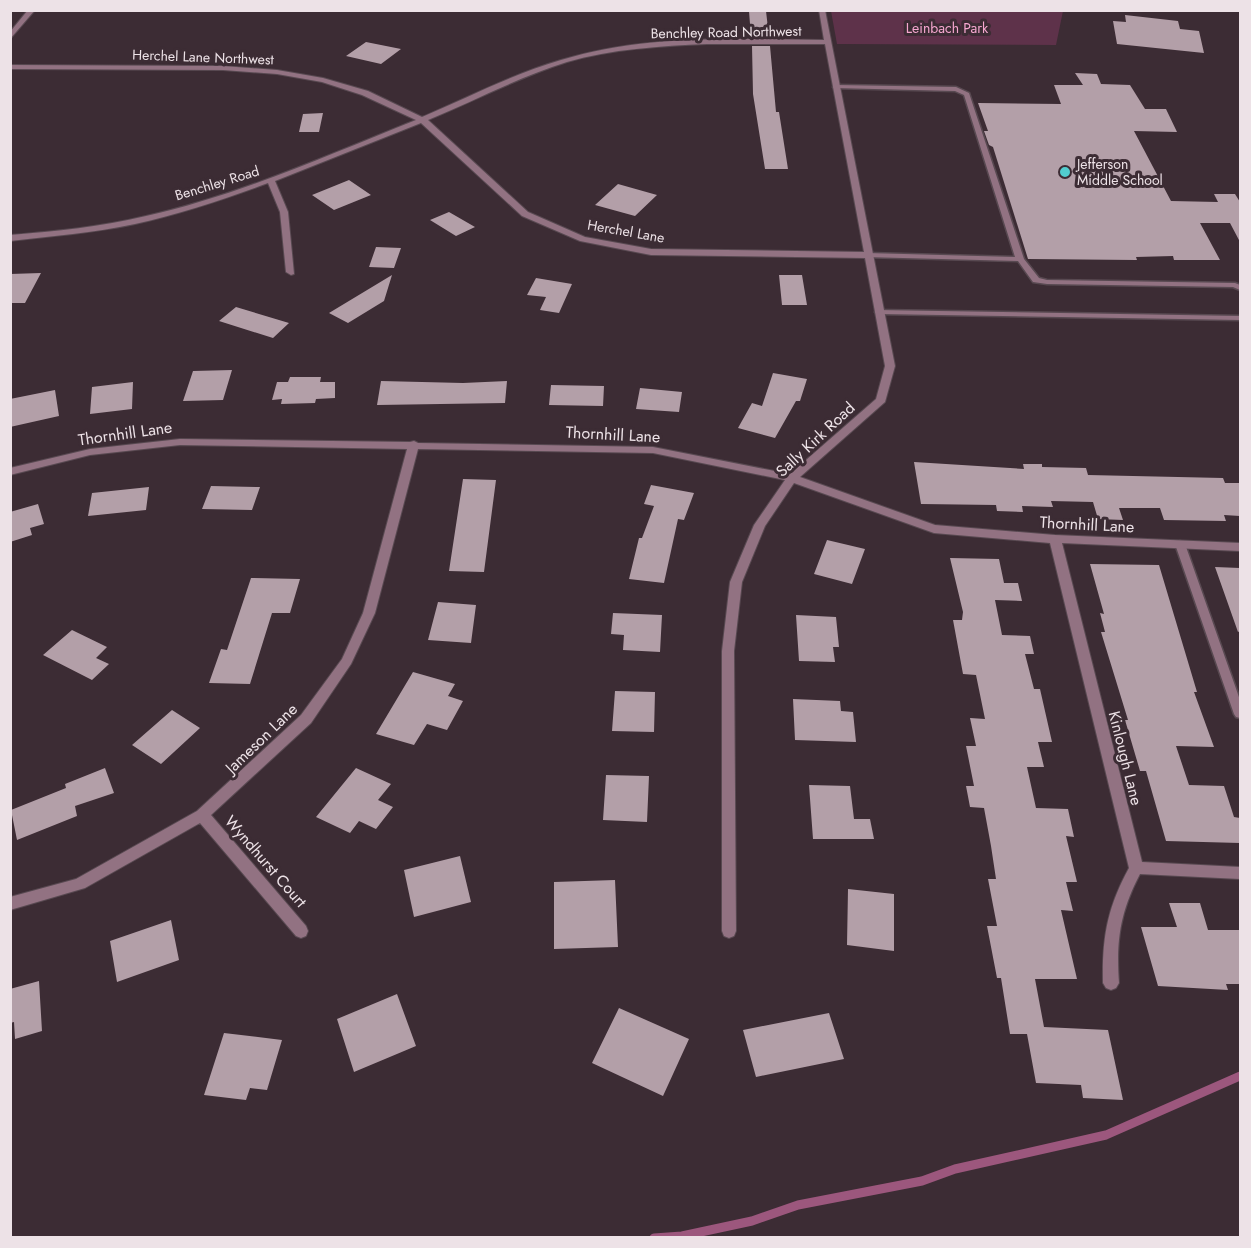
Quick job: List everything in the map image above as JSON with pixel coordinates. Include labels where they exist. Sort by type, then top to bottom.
[{"type":"street","points":[[10,38],[32,10]]},
{"type":"street","name":"Sally Kirk Road","points":[[729,932],[728,651],[736,582],[760,525],[792,478],[881,400],[890,366],[822,10]]},
{"type":"street","name":"Benchley Road Northwest","points":[[423,120],[526,75],[586,55],[657,44],[689,42],[828,42]]},
{"type":"street","name":"Herchel Lane Northwest","points":[[10,67],[223,68],[277,72],[323,80],[365,93],[423,120]]},
{"type":"street","name":"Benchley Road","points":[[10,238],[72,232],[149,218],[271,180],[423,120]]},
{"type":"street","name":"Herchel Lane","points":[[423,120],[525,214],[583,239],[651,252],[867,255]]},
{"type":"street","points":[[271,180],[284,212],[291,272]]},
{"type":"street","name":"Thornhill Lane","points":[[10,472],[90,453],[180,442],[414,444],[653,450],[792,478],[934,530],[1055,540],[1240,547]]},
{"type":"street","name":"Jameson Lane","points":[[10,904],[80,884],[202,815],[306,719],[347,661],[369,613],[414,444]]},
{"type":"street","name":"Kinlough Lane","points":[[1055,540],[1136,868]]},
{"type":"street","name":"Wyndhurst Court","points":[[202,815],[302,931]]},
{"type":"street","points":[[1111,983],[1109,941],[1119,897],[1136,868],[1240,873]]},
{"type":"lane","points":[[836,87],[956,89],[967,94],[1020,260],[1036,280],[1238,287]]},
{"type":"lane","points":[[867,255],[1020,260]]},
{"type":"lane","points":[[879,312],[1240,318]]},
{"type":"lane","points":[[1180,544],[1240,714]]},
{"type":"green space","name":"Leinbach Park","points":[[831,10],[1063,11],[1056,45],[837,44]]},
{"type":"building","points":[[749,11],[766,11],[769,37],[751,37]]},
{"type":"building","points":[[1125,15],[1178,21],[1180,29],[1199,31],[1204,53],[1117,44],[1113,21],[1126,22]]},
{"type":"building","points":[[366,42],[401,49],[381,64],[346,56]]},
{"type":"building","points":[[752,46],[770,46],[776,112],[779,112],[788,169],[765,169],[753,94]]},
{"type":"building","points":[[1075,73],[1097,74],[1101,84],[1130,85],[1145,109],[1166,109],[1177,132],[1134,131],[1171,201],[1218,202],[1214,194],[1235,194],[1240,202],[1240,242],[1230,223],[1200,223],[1220,260],[1174,260],[1173,256],[1136,257],[1137,260],[1028,259],[993,147],[989,145],[984,131],[988,131],[978,103],[1061,104],[1054,85],[1083,85]]},
{"type":"building","points":[[323,113],[319,132],[299,132],[303,114]]},
{"type":"building","points":[[349,180],[371,195],[334,210],[312,195]]},
{"type":"building","points":[[618,184],[657,195],[635,216],[595,205]]},
{"type":"building","points":[[449,212],[475,227],[456,236],[430,220]]},
{"type":"building","points":[[376,247],[401,248],[394,268],[369,267]]},
{"type":"building","points":[[41,273],[25,303],[10,303],[10,274]]},
{"type":"building","points":[[392,275],[384,301],[348,323],[329,313]]},
{"type":"building","points":[[779,275],[802,275],[807,305],[782,305]]},
{"type":"building","points":[[536,278],[572,284],[559,313],[540,310],[546,297],[527,295]]},
{"type":"building","points":[[236,307],[289,323],[273,338],[219,321]]},
{"type":"building","points":[[232,370],[223,400],[183,401],[193,371]]},
{"type":"building","points":[[773,373],[807,379],[800,401],[796,401],[775,438],[738,428],[752,403],[762,406]]},
{"type":"building","points":[[290,377],[321,377],[320,382],[335,382],[335,398],[316,399],[315,403],[281,404],[282,399],[272,400],[277,382],[288,382]]},
{"type":"building","points":[[381,381],[463,383],[507,381],[505,403],[377,405]]},
{"type":"building","points":[[133,382],[132,409],[90,414],[92,387]]},
{"type":"building","points":[[551,385],[604,386],[603,406],[549,405]]},
{"type":"building","points":[[640,388],[682,392],[679,412],[636,409]]},
{"type":"building","points":[[55,390],[59,416],[10,427],[10,399]]},
{"type":"building","points":[[914,462],[1024,469],[1023,464],[1042,464],[1042,467],[1086,468],[1088,475],[1223,478],[1225,483],[1240,483],[1240,516],[1224,515],[1226,521],[1164,520],[1160,508],[1119,508],[1123,520],[1098,519],[1093,502],[1051,501],[1053,507],[1022,506],[1023,512],[997,511],[996,505],[921,504]]},
{"type":"building","points":[[463,479],[496,480],[484,572],[449,571]]},
{"type":"building","points":[[651,485],[694,493],[684,520],[678,519],[664,583],[629,579],[639,538],[642,538],[654,506],[644,504]]},
{"type":"building","points":[[211,486],[260,487],[252,510],[202,509]]},
{"type":"building","points":[[149,487],[146,510],[88,516],[92,493]]},
{"type":"building","points":[[38,504],[44,524],[30,528],[32,535],[10,542],[10,512]]},
{"type":"building","points":[[827,540],[865,549],[852,584],[814,574]]},
{"type":"building","points":[[950,558],[999,559],[1004,583],[1018,583],[1022,601],[995,600],[1002,635],[1030,636],[1034,654],[1025,654],[1034,689],[1040,689],[1052,742],[1038,742],[1044,767],[1027,767],[1036,808],[1068,809],[1074,837],[1066,836],[1077,882],[1066,882],[1073,911],[1061,910],[1077,979],[1035,979],[1044,1027],[1108,1030],[1123,1100],[1083,1098],[1081,1085],[1036,1083],[1027,1034],[1010,1034],[1001,978],[997,978],[987,926],[997,926],[988,879],[996,879],[991,846],[984,808],[970,807],[966,786],[974,786],[966,746],[976,746],[970,718],[985,719],[976,675],[963,674],[953,620],[962,620],[963,612]]},
{"type":"building","points":[[1090,564],[1159,565],[1197,692],[1194,692],[1214,747],[1176,746],[1189,785],[1224,786],[1234,817],[1240,818],[1240,843],[1166,841],[1146,771],[1140,771],[1125,720],[1128,720],[1101,632],[1105,632],[1100,613],[1104,614]]},
{"type":"building","points":[[1215,567],[1240,568],[1240,631],[1238,632]]},
{"type":"building","points":[[251,578],[300,579],[290,613],[272,613],[250,684],[209,683],[221,649],[227,650]]},
{"type":"building","points":[[438,602],[476,605],[471,643],[428,640]]},
{"type":"building","points":[[613,613],[662,615],[660,652],[623,650],[624,635],[611,634]]},
{"type":"building","points":[[796,615],[836,617],[839,647],[833,647],[835,662],[799,661]]},
{"type":"building","points":[[72,630],[107,647],[96,658],[109,664],[92,680],[43,655]]},
{"type":"building","points":[[413,672],[455,684],[448,696],[463,701],[447,730],[427,724],[414,745],[376,734]]},
{"type":"building","points":[[615,691],[655,692],[654,732],[612,731]]},
{"type":"building","points":[[793,699],[840,701],[841,711],[853,712],[856,742],[795,740]]},
{"type":"building","points":[[172,710],[200,728],[161,764],[132,745]]},
{"type":"building","points":[[105,768],[114,793],[75,806],[77,816],[17,840],[11,810],[66,788],[65,784]]},
{"type":"building","points":[[356,768],[391,784],[378,800],[393,807],[376,829],[359,821],[350,833],[316,817]]},
{"type":"building","points":[[606,775],[649,776],[647,822],[603,820]]},
{"type":"building","points":[[809,785],[850,786],[854,819],[870,819],[874,839],[813,839]]},
{"type":"building","points":[[460,856],[471,902],[414,917],[404,870]]},
{"type":"building","points":[[615,880],[618,947],[554,949],[554,882]]},
{"type":"building","points":[[848,889],[894,894],[894,951],[847,945]]},
{"type":"building","points":[[1169,903],[1200,903],[1208,930],[1240,930],[1240,984],[1226,984],[1228,990],[1158,986],[1141,927],[1177,927]]},
{"type":"building","points":[[171,920],[179,960],[117,982],[110,941]]},
{"type":"building","points":[[39,981],[42,1031],[15,1039],[14,1022],[10,1023],[10,989]]},
{"type":"building","points":[[397,994],[416,1046],[354,1072],[337,1019]]},
{"type":"building","points":[[619,1008],[689,1039],[663,1096],[592,1063]]},
{"type":"building","points":[[829,1013],[844,1059],[756,1077],[743,1030]]},
{"type":"building","points":[[224,1033],[282,1040],[267,1090],[250,1088],[246,1100],[204,1095]]},
{"type":"waterway","points":[[654,1238],[682,1236],[752,1221],[798,1205],[922,1181],[955,1169],[1106,1135],[1240,1076]]},
{"type":"place","name":"Jefferson Middle School","points":[[1065,172]]}]
